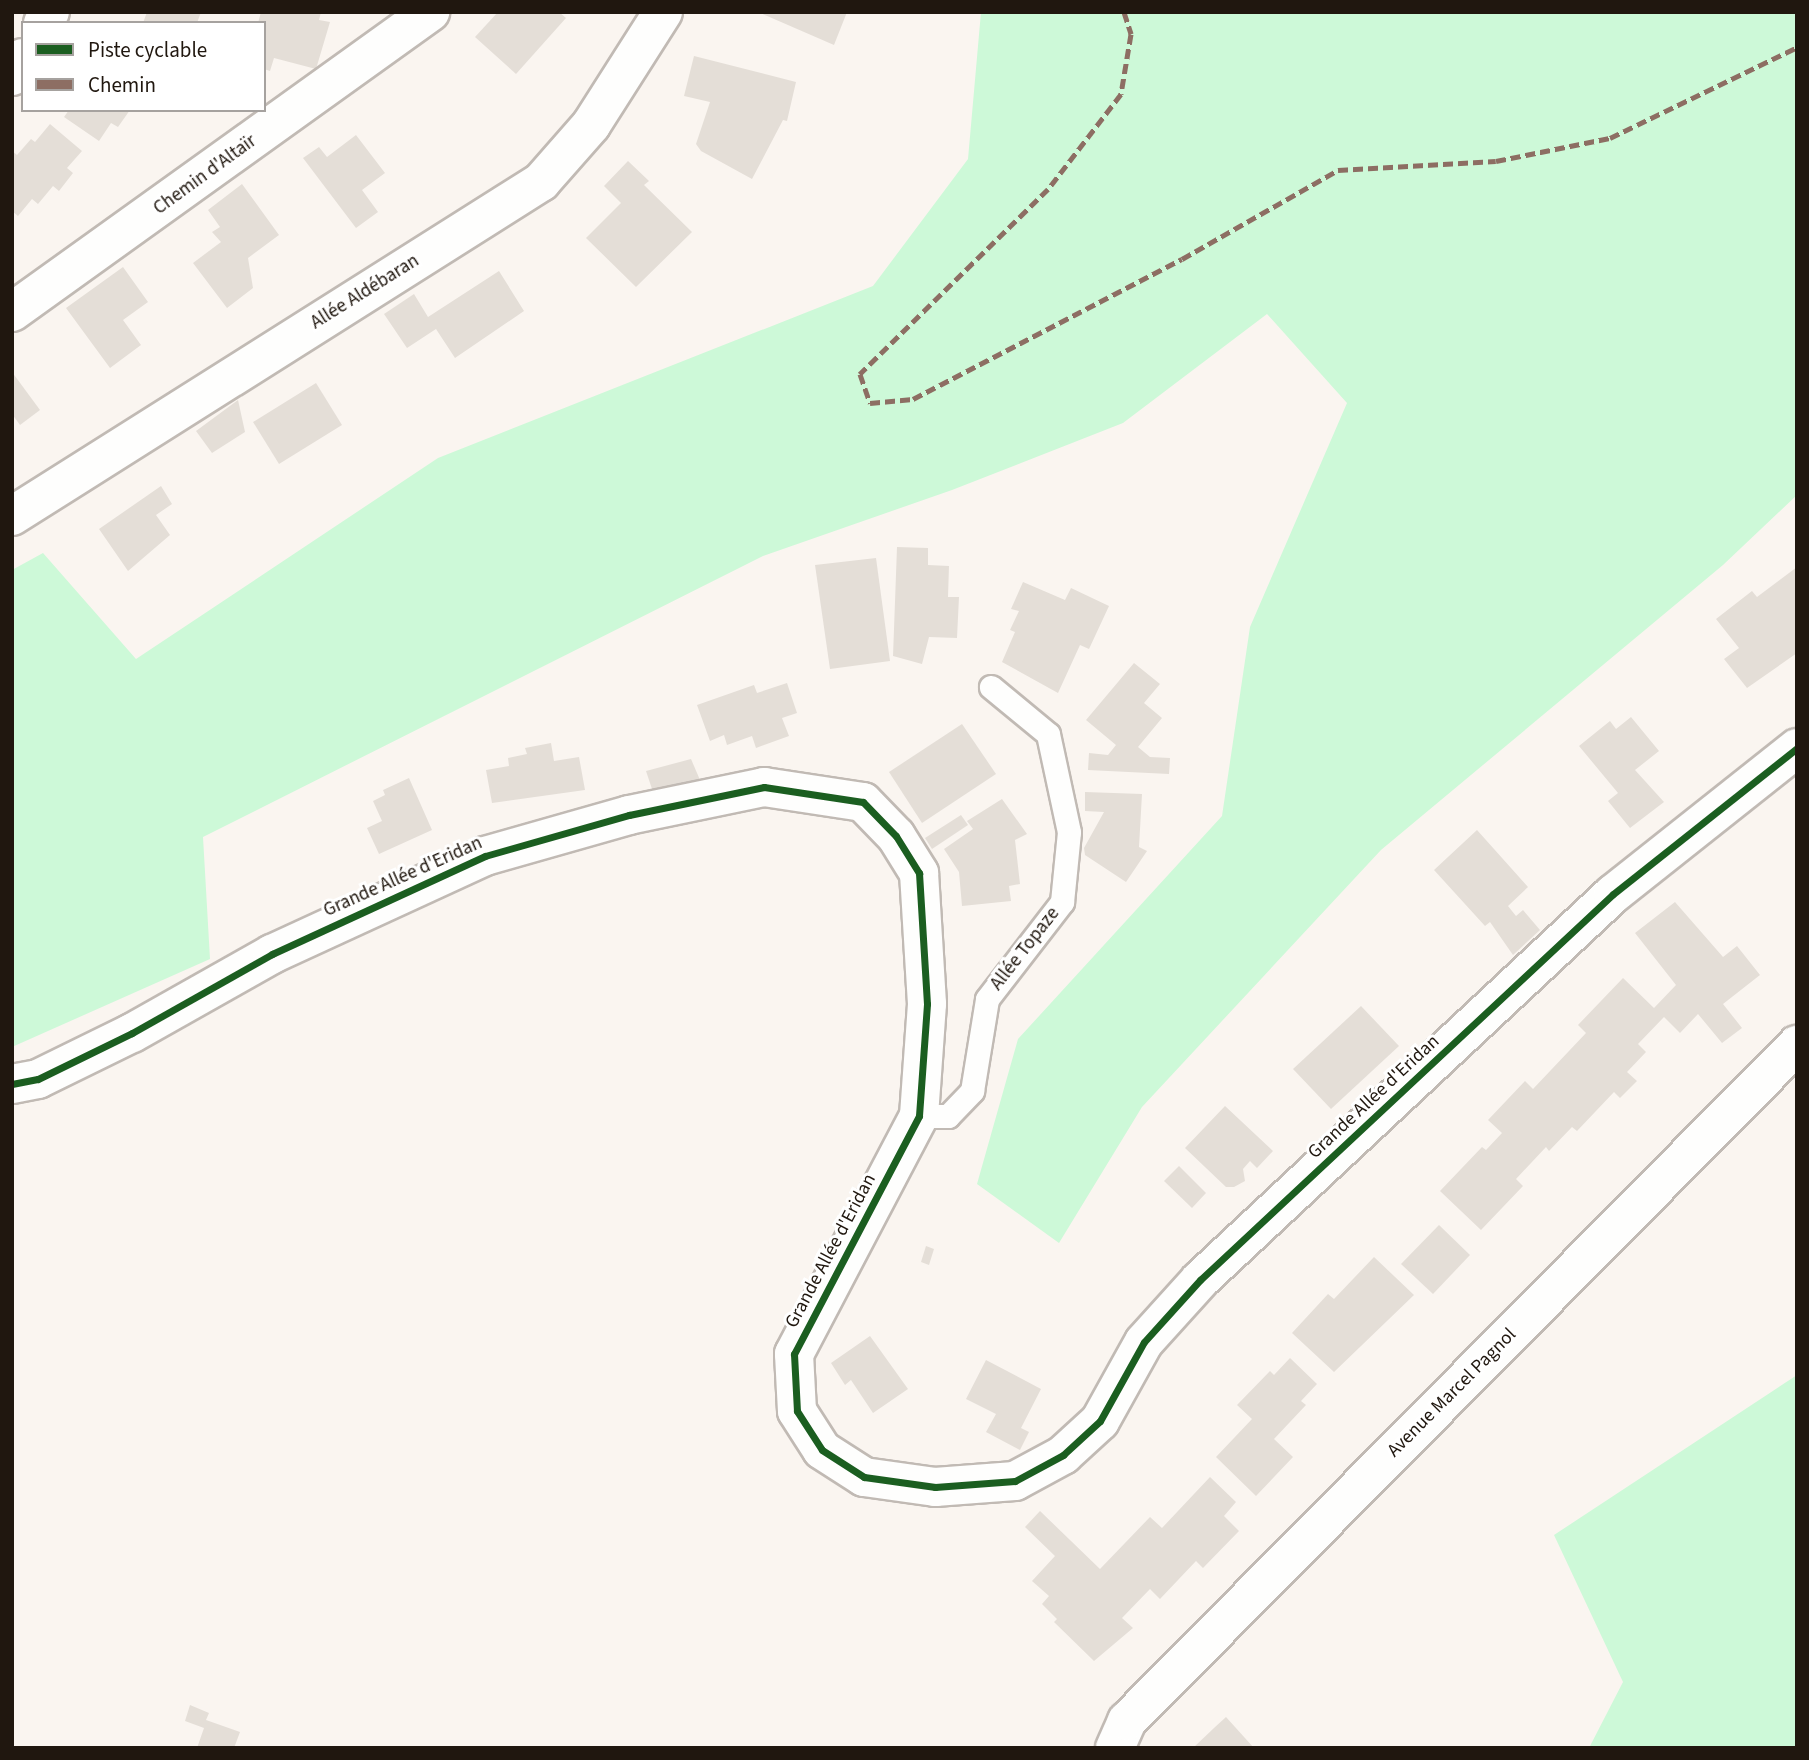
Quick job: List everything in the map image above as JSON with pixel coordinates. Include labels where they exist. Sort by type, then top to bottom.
[{"type":"street","name":"Chemin d'Altaïr","points":[[12,312],[430,12]]},
{"type":"street","name":"Allée Aldébaran","points":[[12,516],[541,182],[591,125],[663,12]]},
{"type":"street","name":"Grande Allée d'Eridan","points":[[12,1084],[38,1079],[132,1033],[272,954],[485,856],[629,816],[764,787],[863,802],[896,835],[919,873],[928,1004],[919,1116],[794,1354],[797,1411],[822,1450],[864,1477],[935,1488],[1015,1481],[1063,1455],[1100,1421],[1144,1342],[1200,1280],[1613,894],[1797,748]]},
{"type":"street","name":"Avenue Marcel Pagnol","points":[[1115,1748],[1127,1721],[1797,1045]]},
{"type":"lane","name":"Allée Topaze","points":[[919,1116],[948,1116],[972,1091],[987,999],[1062,902],[1069,832],[1048,734],[991,687]]},
{"type":"green space","points":[[981,12],[1797,12],[1797,495],[1723,565],[1381,850],[1142,1107],[1059,1243],[977,1184],[1018,1039],[1222,816],[1250,627],[1347,403],[1267,314],[1123,423],[952,490],[763,556],[203,837],[210,959],[12,1047],[12,570],[43,553],[136,659],[438,458],[873,286],[968,159]]},
{"type":"green space","points":[[1797,1375],[1797,1748],[1589,1748],[1623,1682],[1554,1535]]},
{"type":"building","points":[[147,12],[201,12],[198,21],[144,21]]},
{"type":"building","points":[[261,12],[321,12],[319,20],[330,22],[316,69],[274,58],[270,71],[266,70],[266,21],[259,21]]},
{"type":"building","points":[[498,12],[559,12],[566,18],[516,74],[475,37]]},
{"type":"building","points":[[758,12],[847,12],[834,45]]},
{"type":"building","points":[[694,56],[796,82],[787,121],[783,120],[752,179],[701,151],[696,144],[710,102],[684,96]]},
{"type":"building","points":[[68,112],[129,112],[118,127],[111,123],[99,141],[64,117]]},
{"type":"building","points":[[50,124],[82,151],[67,168],[73,173],[59,191],[53,186],[38,204],[32,199],[18,216],[12,211],[12,151],[17,155],[31,139],[35,142]]},
{"type":"building","points":[[356,135],[385,173],[362,190],[378,212],[356,228],[303,158],[319,147],[327,157]]},
{"type":"building","points":[[628,161],[649,181],[644,185],[692,232],[636,287],[586,238],[621,203],[604,186]]},
{"type":"building","points":[[242,184],[279,235],[248,258],[253,288],[227,308],[193,263],[221,242],[212,232],[220,227],[208,210]]},
{"type":"building","points":[[123,267],[148,302],[123,320],[141,345],[110,368],[66,308]]},
{"type":"building","points":[[499,271],[524,311],[455,358],[436,329],[407,348],[384,314],[414,294],[428,317]]},
{"type":"building","points":[[12,372],[40,410],[20,425],[12,414]]},
{"type":"building","points":[[316,383],[342,425],[279,464],[253,422]]},
{"type":"building","points":[[238,400],[245,432],[212,453],[196,431]]},
{"type":"building","points":[[161,486],[172,504],[156,515],[170,535],[128,571],[99,529]]},
{"type":"building","points":[[897,547],[928,548],[928,565],[949,566],[948,597],[959,597],[957,638],[929,637],[922,664],[893,656]]},
{"type":"building","points":[[876,558],[890,661],[830,669],[815,565]]},
{"type":"building","points":[[1797,567],[1797,653],[1747,688],[1724,659],[1739,648],[1716,619],[1752,591],[1757,597]]},
{"type":"building","points":[[1023,582],[1065,600],[1071,588],[1109,606],[1089,649],[1080,645],[1058,693],[1002,662],[1015,632],[1010,630],[1019,611],[1011,609]]},
{"type":"building","points":[[1134,663],[1160,684],[1144,703],[1162,718],[1138,747],[1150,757],[1170,758],[1169,774],[1088,770],[1089,753],[1108,755],[1116,745],[1086,720]]},
{"type":"building","points":[[787,683],[797,713],[782,718],[789,736],[756,748],[752,736],[727,745],[724,735],[710,741],[697,705],[754,685],[757,693]]},
{"type":"building","points":[[1631,717],[1659,751],[1635,770],[1664,802],[1630,828],[1608,801],[1618,793],[1579,746],[1610,721],[1616,729]]},
{"type":"building","points":[[962,724],[996,774],[922,823],[889,772]]},
{"type":"building","points":[[551,743],[554,761],[579,757],[585,790],[492,803],[486,770],[509,766],[508,758],[527,754],[525,748]]},
{"type":"building","points":[[691,759],[700,780],[653,792],[646,771]]},
{"type":"building","points":[[409,778],[432,830],[379,854],[367,828],[382,821],[373,801],[385,795],[383,790]]},
{"type":"building","points":[[1085,792],[1142,794],[1139,847],[1147,851],[1126,882],[1085,855],[1084,848],[1104,812],[1085,811]]},
{"type":"building","points":[[1002,799],[1027,834],[1015,840],[1020,884],[1009,886],[1011,901],[962,906],[959,872],[944,849],[973,829],[967,821]]},
{"type":"building","points":[[961,815],[968,825],[932,849],[925,838]]},
{"type":"building","points":[[1477,830],[1528,887],[1508,906],[1516,916],[1523,910],[1540,930],[1513,955],[1490,922],[1485,926],[1434,870]]},
{"type":"building","points":[[1675,902],[1723,957],[1737,946],[1760,975],[1723,1004],[1742,1028],[1722,1043],[1698,1014],[1680,1033],[1664,1017],[1638,1044],[1646,1052],[1627,1072],[1637,1081],[1620,1098],[1614,1092],[1577,1131],[1572,1127],[1549,1151],[1546,1147],[1516,1179],[1523,1186],[1481,1230],[1440,1191],[1482,1147],[1486,1150],[1502,1133],[1488,1120],[1525,1081],[1533,1089],[1586,1033],[1578,1025],[1623,978],[1654,1008],[1676,985],[1635,933]]},
{"type":"building","points":[[1361,1006],[1399,1046],[1331,1109],[1293,1069]]},
{"type":"building","points":[[1225,1106],[1273,1151],[1257,1168],[1250,1161],[1243,1169],[1245,1181],[1234,1187],[1226,1187],[1185,1148]]},
{"type":"building","points":[[1179,1166],[1206,1193],[1192,1208],[1164,1181]]},
{"type":"building","points":[[1439,1225],[1470,1255],[1433,1294],[1401,1264]]},
{"type":"building","points":[[926,1246],[934,1249],[929,1265],[921,1262]]},
{"type":"building","points":[[1374,1257],[1414,1295],[1334,1372],[1292,1333],[1328,1294],[1334,1299]]},
{"type":"building","points":[[870,1336],[908,1389],[873,1413],[851,1380],[845,1385],[831,1363]]},
{"type":"building","points":[[1290,1358],[1317,1384],[1301,1401],[1306,1405],[1274,1439],[1293,1457],[1256,1496],[1216,1457],[1252,1419],[1237,1405],[1270,1371],[1274,1375]]},
{"type":"building","points":[[986,1360],[1041,1389],[1021,1428],[1029,1432],[1020,1450],[986,1432],[996,1414],[966,1399]]},
{"type":"building","points":[[1210,1477],[1236,1502],[1224,1516],[1239,1531],[1203,1568],[1196,1561],[1160,1599],[1150,1589],[1122,1618],[1133,1628],[1094,1661],[1054,1622],[1057,1619],[1042,1604],[1049,1596],[1032,1581],[1055,1556],[1025,1527],[1040,1511],[1100,1569],[1150,1517],[1162,1528]]},
{"type":"building","points":[[190,1705],[209,1713],[206,1720],[240,1732],[234,1748],[197,1748],[204,1728],[185,1721]]},
{"type":"building","points":[[1226,1717],[1254,1748],[1193,1748],[1214,1728]]},
{"type":"marked path","points":[[1124,12],[1131,34],[1121,94],[1048,189],[860,374],[870,403],[913,399],[1182,259],[1338,170],[1496,161],[1610,138],[1797,47]]},
{"type":"cycle path","points":[[12,1084],[38,1079],[132,1033],[272,954],[485,856],[629,815],[764,787],[863,802],[896,836],[919,873],[927,1004],[919,1116],[794,1354],[797,1411],[822,1450],[864,1477],[935,1487],[1015,1481],[1063,1455],[1100,1421],[1144,1342],[1200,1280],[1613,894],[1797,748]]}]
